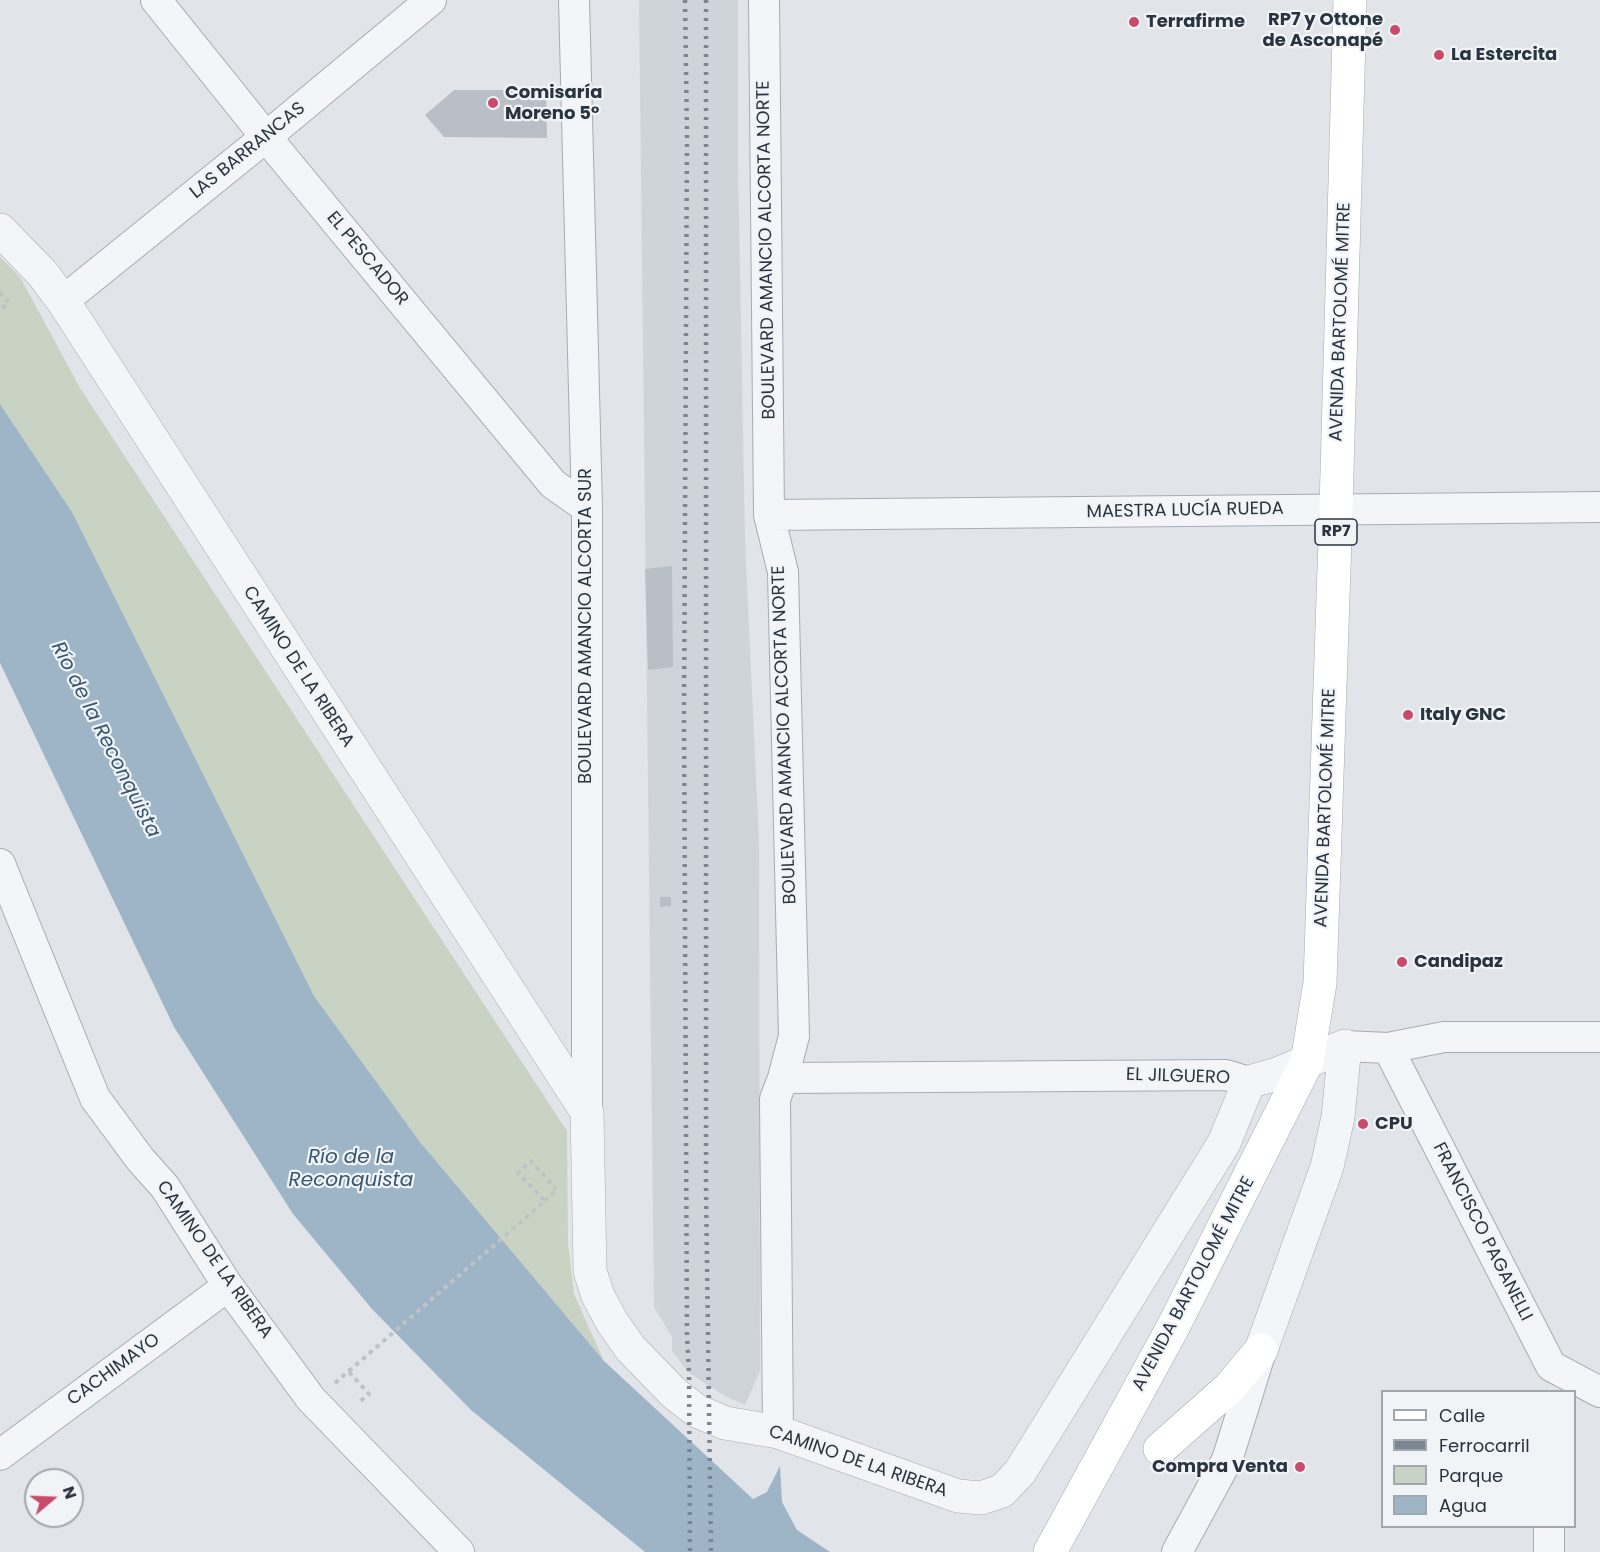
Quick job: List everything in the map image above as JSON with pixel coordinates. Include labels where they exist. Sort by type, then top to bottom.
[{"type":"main road","name":"AVENIDA BARTOLOMÉ MITRE","points":[[1050,1552],[1172,1329],[1307,1062],[1320,983],[1350,0]]},
{"type":"main road","points":[[1160,1449],[1229,1388],[1261,1350]]},
{"type":"street","name":"EL PESCADOR","points":[[156,0],[266,137],[553,484],[586,508]]},
{"type":"street","name":"LAS BARRANCAS","points":[[63,301],[431,0]]},
{"type":"street","name":"BOULEVARD AMANCIO ALCORTA SUR","points":[[574,0],[586,508],[588,1252]]},
{"type":"street","name":"BOULEVARD AMANCIO ALCORTA NORTE","points":[[764,0],[769,515],[783,572],[794,1036],[775,1099],[778,1432]]},
{"type":"street","name":"CAMINO DE LA RIBERA","points":[[0,230],[42,273],[63,301],[587,1112]]},
{"type":"street","name":"MAESTRA LUCÍA RUEDA","points":[[769,515],[1600,507]]},
{"type":"street","name":"CAMINO DE LA RIBERA","points":[[0,864],[95,1098],[140,1159],[165,1187],[228,1286],[311,1398],[459,1552]]},
{"type":"street","name":"EL JILGUERO","points":[[783,1078],[1226,1075],[1249,1082],[1345,1046],[1388,1048],[1444,1037],[1600,1037]]},
{"type":"street","points":[[1177,1552],[1227,1460],[1261,1350],[1327,1167],[1338,1117],[1345,1046]]},
{"type":"street","name":"FRANCISCO PAGANELLI","points":[[1388,1048],[1551,1379],[1600,1392]]},
{"type":"street","name":"CAMINO DE LA RIBERA","points":[[588,1252],[590,1271],[598,1296],[612,1322],[631,1349],[675,1394],[697,1410],[725,1423],[778,1432],[958,1496],[981,1498],[1002,1491],[1020,1472],[1224,1143],[1249,1082]]},
{"type":"street","name":"CACHIMAYO","points":[[0,1455],[228,1286]]},
{"type":"street","points":[[1549,1528],[1549,1552]]},
{"type":"path","points":[[0,292],[9,303]]},
{"type":"path","points":[[0,310],[15,298]]},
{"type":"path","points":[[545,1201],[518,1173],[531,1161],[556,1189]]},
{"type":"path","points":[[356,1366],[556,1189],[588,1178]]},
{"type":"path","points":[[349,1372],[369,1394],[357,1403],[351,1396]]},
{"type":"path","points":[[339,1381],[345,1388]]},
{"type":"shaded area","points":[[639,0],[738,0],[738,163],[745,540],[759,842],[760,1371],[745,1405],[725,1396],[689,1373],[672,1351],[672,1337],[654,1307]]},
{"type":"green space","points":[[0,257],[20,277],[80,388],[567,1131],[568,1244],[574,1294],[604,1361],[420,1142],[314,996],[72,512],[0,404]]},
{"type":"water","name":"Río de la Reconquista","points":[[0,404],[72,512],[314,996],[420,1142],[604,1361],[753,1499],[767,1492],[780,1466],[782,1502],[797,1530],[830,1552],[645,1552],[471,1410],[372,1309],[293,1214],[174,1027],[0,663]]},
{"type":"building","name":"Comisaría Moreno 5°","points":[[454,90],[546,90],[547,138],[444,137],[425,115]]},
{"type":"building","points":[[672,566],[673,667],[648,670],[645,569]]},
{"type":"building","points":[[660,897],[671,897],[671,906],[660,907]]},
{"type":"railway","points":[[685,0],[687,135],[684,714],[690,1552]]},
{"type":"railway","points":[[706,0],[706,1189],[711,1552]]},
{"type":"place","name":"Terrafirme","points":[[1134,22]]},
{"type":"place","name":"RP7 y Ottone de Asconapé","points":[[1395,30]]},
{"type":"place","name":"La Estercita","points":[[1439,55]]},
{"type":"place","name":"Comisaría Moreno 5°","points":[[493,103]]},
{"type":"place","name":"Italy GNC","points":[[1408,715]]},
{"type":"place","name":"Candipaz","points":[[1402,962]]},
{"type":"place","name":"CPU","points":[[1363,1124]]},
{"type":"place","name":"Compra Venta","points":[[1300,1467]]}]
